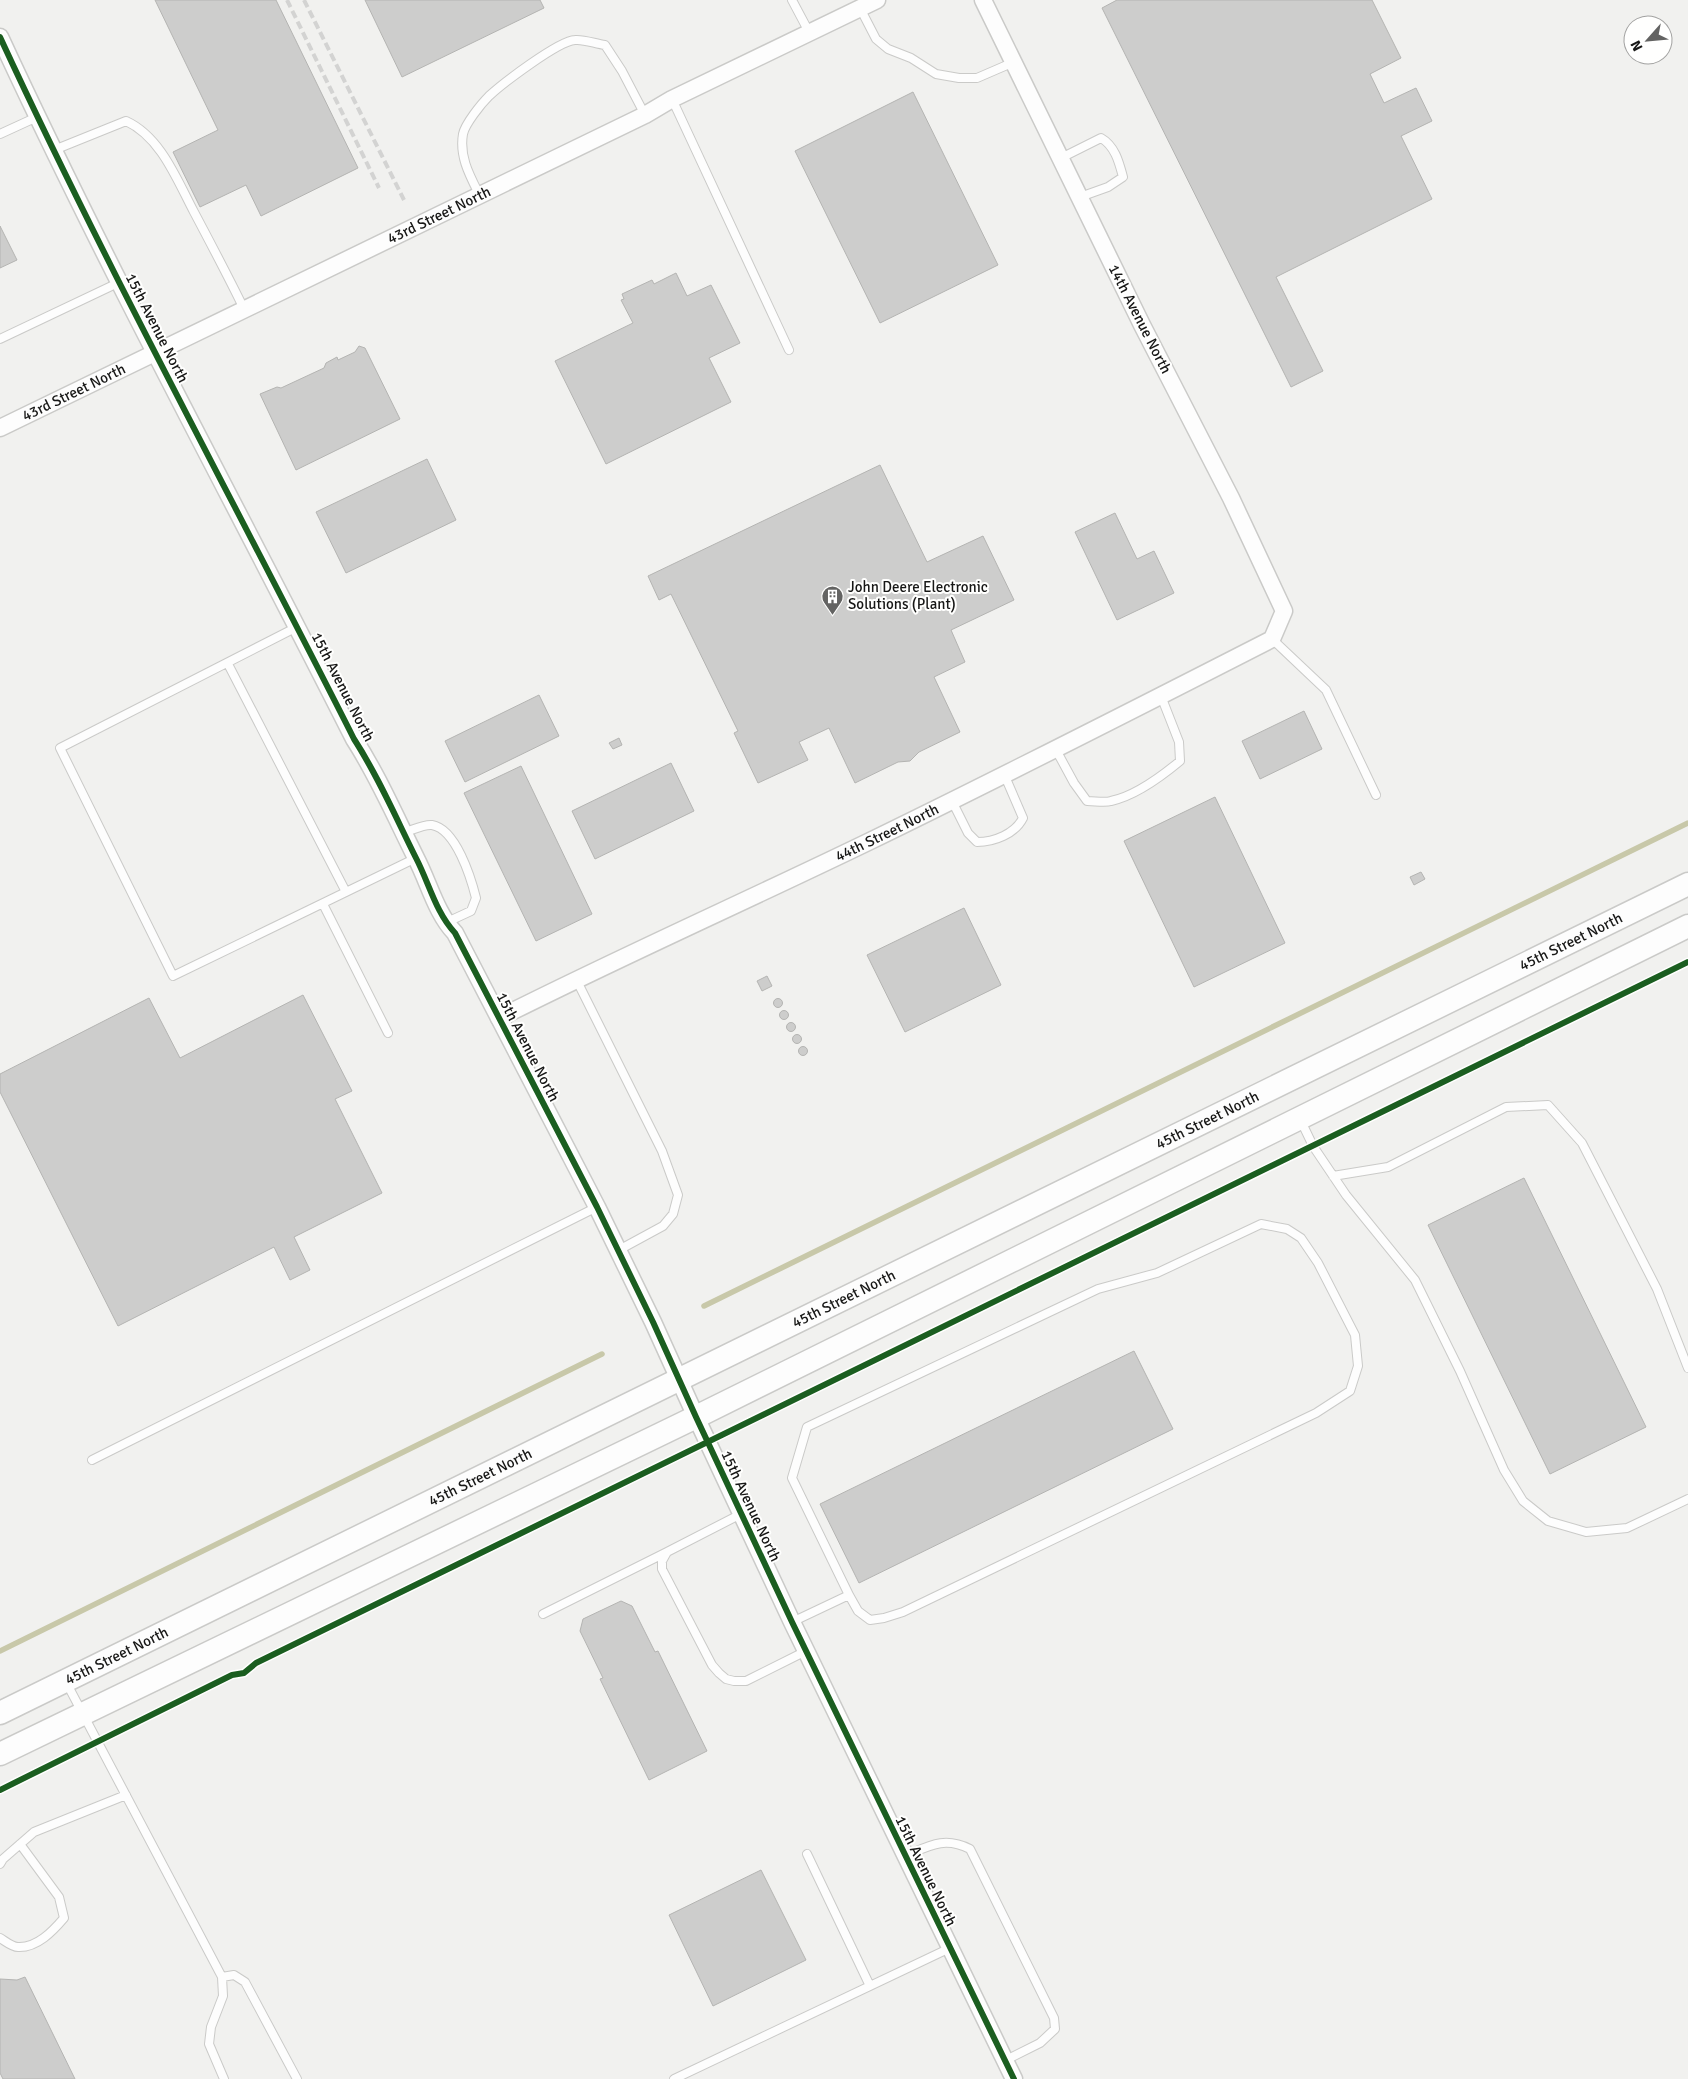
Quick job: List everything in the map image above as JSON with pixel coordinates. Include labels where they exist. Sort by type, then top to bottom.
[{"type":"main road","name":"45th Street North","points":[[0,1713],[1688,884]]},
{"type":"main road","points":[[0,1754],[696,1417],[1688,926]]},
{"type":"street","name":"43rd Street North","points":[[0,428],[480,196],[672,99],[876,0]]},
{"type":"street","name":"14th Avenue North","points":[[983,0],[1142,325],[1231,498],[1284,612],[1272,640]]},
{"type":"street","name":"15th Avenue North","points":[[0,37],[37,117],[120,282],[354,738],[369,763],[416,858],[445,923],[455,933],[597,1207],[653,1322],[792,1622],[1014,2079]]},
{"type":"street","name":"44th Street North","points":[[499,1018],[576,979],[697,924],[952,801],[1272,640]]},
{"type":"lane","points":[[792,0],[809,32]]},
{"type":"lane","points":[[860,8],[876,40],[888,49],[911,58],[936,74],[960,78],[977,78],[1014,62]]},
{"type":"lane","points":[[480,196],[464,163],[463,133],[474,114],[490,96],[535,61],[574,40],[605,45],[622,71],[645,114]]},
{"type":"lane","points":[[672,99],[789,350]]},
{"type":"lane","points":[[0,134],[37,117]]},
{"type":"lane","points":[[54,150],[126,121],[139,127],[159,150],[177,177],[244,309]]},
{"type":"lane","points":[[1061,158],[1101,138],[1110,143],[1120,163],[1123,177],[1108,186],[1080,197]]},
{"type":"lane","points":[[0,339],[120,282]]},
{"type":"lane","points":[[298,627],[60,748],[173,976],[416,858]]},
{"type":"lane","points":[[1272,640],[1326,690],[1376,795]]},
{"type":"lane","points":[[228,664],[346,892]]},
{"type":"lane","points":[[1055,748],[1074,783],[1088,801],[1110,802],[1132,792],[1162,776],[1180,761],[1179,742],[1161,696]]},
{"type":"lane","points":[[952,801],[968,833],[977,842],[989,842],[1018,828],[1023,818],[1004,774]]},
{"type":"lane","points":[[402,833],[430,825],[439,827],[448,833],[457,848],[476,898],[471,910],[445,923]]},
{"type":"lane","points":[[323,904],[388,1033]]},
{"type":"lane","points":[[576,979],[662,1151],[678,1194],[673,1214],[662,1226],[617,1251]]},
{"type":"lane","points":[[1333,1176],[1388,1166],[1506,1107],[1548,1105],[1582,1143],[1657,1289],[1688,1368]]},
{"type":"lane","points":[[1300,1119],[1313,1146],[1346,1195],[1415,1280],[1460,1371],[1504,1470],[1523,1501],[1548,1520],[1586,1532],[1627,1528],[1688,1499]]},
{"type":"lane","points":[[92,1460],[597,1207]]},
{"type":"lane","points":[[1261,1224],[1288,1229],[1301,1238],[1318,1264],[1354,1335],[1358,1366],[1350,1391],[1316,1412],[903,1612],[870,1620],[858,1611],[849,1595],[792,1478],[807,1427],[1098,1289],[1157,1273],[1261,1224]]},
{"type":"lane","points":[[543,1614],[741,1514]]},
{"type":"lane","points":[[667,1552],[662,1561],[662,1569],[712,1665],[726,1679],[746,1681],[806,1651]]},
{"type":"lane","points":[[792,1622],[849,1595]]},
{"type":"lane","points":[[66,1680],[222,1977],[223,1996],[211,2027],[209,2044],[224,2079]]},
{"type":"lane","points":[[0,1864],[3,1859],[34,1832],[126,1796]]},
{"type":"lane","points":[[905,1856],[937,1843],[950,1842],[970,1849],[1054,2018],[1054,2029],[1040,2043],[1004,2061]]},
{"type":"lane","points":[[0,1938],[17,1947],[33,1944],[53,1931],[64,1918],[59,1897],[20,1844]]},
{"type":"lane","points":[[807,1854],[870,1986]]},
{"type":"lane","points":[[674,2079],[950,1948]]},
{"type":"lane","points":[[222,1977],[234,1975],[245,1982],[297,2079]]},
{"type":"building","points":[[155,0],[276,0],[358,168],[261,216],[246,185],[200,207],[173,152],[218,130]]},
{"type":"building","points":[[365,0],[540,0],[544,8],[402,77]]},
{"type":"building","points":[[1117,0],[1372,0],[1401,58],[1370,74],[1384,103],[1416,88],[1432,121],[1401,136],[1432,199],[1276,277],[1323,371],[1291,387],[1102,8]]},
{"type":"building","points":[[913,92],[998,265],[880,323],[795,151]]},
{"type":"building","points":[[0,226],[17,260],[0,268]]},
{"type":"building","points":[[676,273],[687,296],[711,285],[740,343],[709,358],[731,402],[606,464],[555,361],[633,323],[621,300],[624,299],[622,294],[652,280],[654,284]]},
{"type":"building","points":[[359,346],[365,348],[400,419],[296,470],[260,394],[277,387],[281,388],[324,368],[326,363],[337,357],[338,360],[355,352]]},
{"type":"building","points":[[427,459],[456,520],[346,573],[316,512]]},
{"type":"building","name":"John Deere Electronic Solutions (Plant)","points":[[880,465],[927,562],[983,536],[1014,600],[951,630],[965,662],[934,677],[960,732],[919,752],[910,761],[898,762],[855,783],[829,728],[799,742],[808,760],[758,783],[734,733],[738,731],[671,594],[659,600],[648,576]]},
{"type":"building","points":[[1115,513],[1137,559],[1154,551],[1174,593],[1117,620],[1075,532]]},
{"type":"building","points":[[539,695],[559,736],[465,782],[445,741]]},
{"type":"building","points":[[1304,711],[1322,749],[1260,779],[1242,741]]},
{"type":"building","points":[[619,738],[622,745],[613,749],[609,743]]},
{"type":"building","points":[[671,763],[694,811],[595,859],[572,811]]},
{"type":"building","points":[[521,766],[592,914],[536,941],[464,793]]},
{"type":"building","points":[[1215,797],[1285,943],[1194,987],[1124,841]]},
{"type":"building","points":[[1421,872],[1425,879],[1414,885],[1410,877]]},
{"type":"building","points":[[964,908],[1001,985],[905,1032],[867,955]]},
{"type":"building","points":[[767,976],[772,986],[762,991],[757,981]]},
{"type":"building","points":[[303,995],[352,1091],[335,1099],[382,1193],[294,1237],[310,1270],[290,1280],[274,1247],[118,1326],[0,1092],[0,1074],[149,998],[180,1058]]},
{"type":"building","points":[[778,998],[783,1003],[778,1008],[773,1003]]},
{"type":"building","points":[[784,1010],[789,1015],[784,1020],[779,1015]]},
{"type":"building","points":[[791,1022],[796,1027],[791,1032],[786,1027]]},
{"type":"building","points":[[797,1034],[802,1039],[797,1044],[792,1039]]},
{"type":"building","points":[[803,1046],[808,1051],[803,1056],[798,1051]]},
{"type":"building","points":[[1524,1178],[1646,1427],[1550,1474],[1428,1225]]},
{"type":"building","points":[[1134,1351],[1173,1429],[859,1583],[820,1504]]},
{"type":"building","points":[[621,1601],[632,1606],[655,1652],[658,1651],[707,1751],[649,1780],[600,1679],[603,1678],[580,1631],[583,1619]]},
{"type":"building","points":[[761,1870],[806,1960],[713,2006],[669,1915]]},
{"type":"building","points":[[25,1977],[75,2079],[3,2079],[0,2073],[0,1979],[17,1980]]},
{"type":"waterway","points":[[704,1306],[1688,823]]},
{"type":"waterway","points":[[0,1651],[602,1354]]},
{"type":"railway","points":[[287,0],[379,188]]},
{"type":"railway","points":[[304,0],[404,200]]},
{"type":"cycle path","points":[[0,37],[129,302],[354,739],[379,782],[438,907],[455,933],[597,1207],[653,1322],[792,1622],[1014,2079]]},
{"type":"cycle path","points":[[0,1790],[232,1675],[244,1673],[256,1663],[1688,962]]},
{"type":"place","name":"John Deere Electronic Solutions (Plant)","points":[[832,615]]}]
